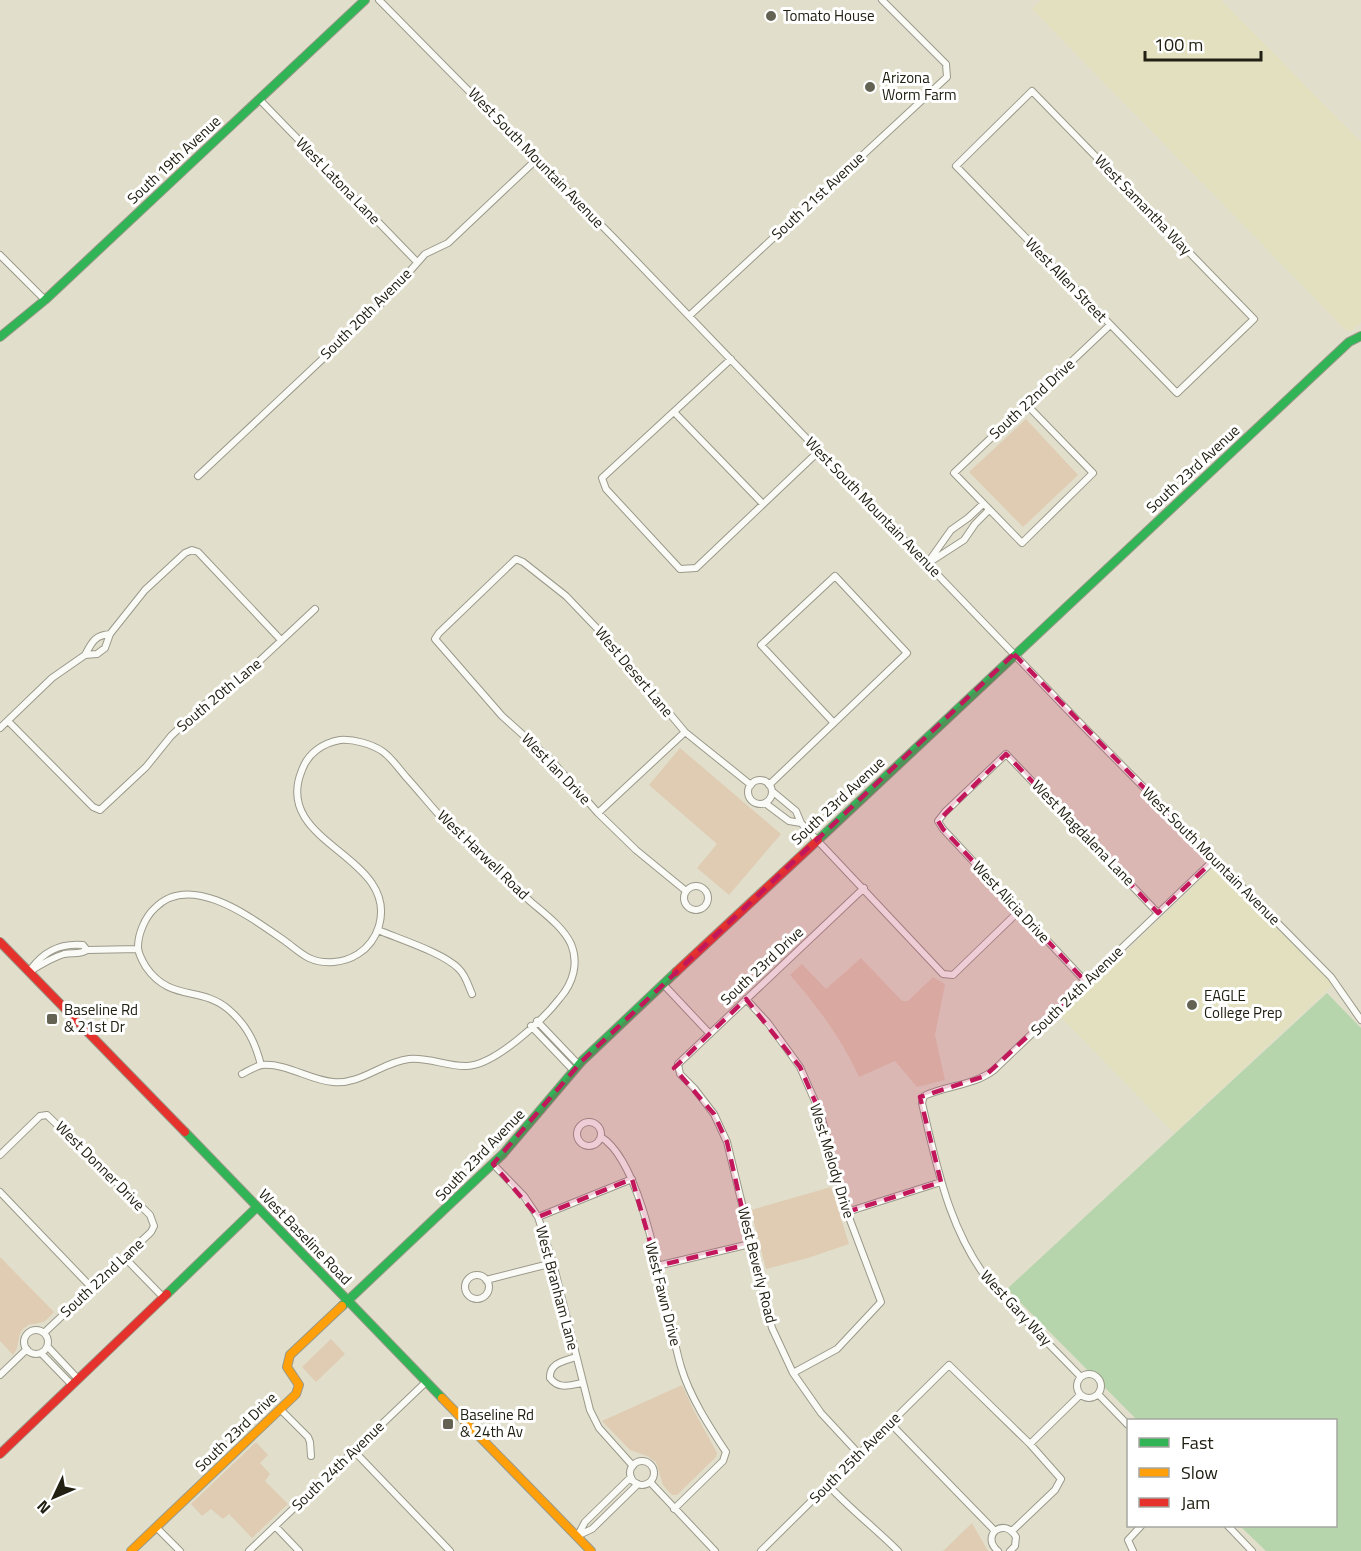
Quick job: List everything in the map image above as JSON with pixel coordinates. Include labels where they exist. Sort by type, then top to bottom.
[{"type":"street","name":"South 19th Avenue","points":[[0,337],[45,300],[365,0]]},
{"type":"street","name":"West South Mountain Avenue","points":[[379,0],[537,159],[1014,654],[1331,977],[1361,1020]]},
{"type":"street","name":"South 21st Avenue","points":[[689,316],[947,77],[945,64],[882,0]]},
{"type":"street","name":"West Samantha Way","points":[[956,166],[1032,91],[1254,319],[1177,393]]},
{"type":"street","name":"West Latona Lane","points":[[259,99],[417,262]]},
{"type":"street","name":"South 20th Avenue","points":[[198,476],[379,306],[417,262],[429,251],[448,243],[537,159]]},
{"type":"street","name":"West Allen Street","points":[[956,166],[1177,393]]},
{"type":"street","points":[[0,255],[45,300]]},
{"type":"street","name":"South 22nd Drive","points":[[982,504],[954,473],[1110,325]]},
{"type":"street","name":"South 23rd Avenue","points":[[348,1300],[493,1164],[525,1130],[576,1067],[663,984],[1349,342],[1361,336]]},
{"type":"street","points":[[731,359],[602,478],[606,489],[680,569],[696,568],[819,451]]},
{"type":"street","points":[[927,564],[951,530],[982,504],[1022,543],[1093,473],[1026,404]]},
{"type":"street","points":[[674,412],[763,504]]},
{"type":"street","points":[[927,564],[964,540],[989,510]]},
{"type":"street","points":[[0,728],[52,678],[85,655],[102,652],[110,634],[145,590],[185,553],[192,550],[198,552],[281,640]]},
{"type":"street","name":"West Desert Lane","points":[[435,639],[516,559],[566,596],[611,643],[685,732],[751,785]]},
{"type":"street","points":[[834,723],[761,645],[836,576],[907,653],[771,788],[771,798],[765,803],[758,804],[752,800],[749,793],[751,785],[759,780],[771,788],[799,816],[801,823],[944,974],[953,975],[1019,911]]},
{"type":"street","name":"South 20th Lane","points":[[8,720],[93,807],[100,810],[146,767],[171,736],[205,704],[238,681],[315,609]]},
{"type":"street","points":[[85,655],[91,642],[97,637],[110,634]]},
{"type":"street","name":"West Ian Drive","points":[[435,639],[502,716],[551,760],[598,813],[636,850],[686,891]]},
{"type":"street","points":[[598,813],[685,732]]},
{"type":"street","name":"West Harwell Road","points":[[378,930],[381,914],[379,894],[367,876],[309,826],[299,807],[296,784],[304,764],[317,748],[342,740],[367,743],[385,753],[459,836],[556,923],[570,942],[575,959],[572,980],[560,999],[534,1024]]},
{"type":"street","name":"West Alicia Drive","points":[[1006,754],[938,820],[943,830],[1086,982]]},
{"type":"street","name":"West Magdalena Lane","points":[[1006,754],[1158,914]]},
{"type":"street","points":[[765,803],[789,821],[801,823]]},
{"type":"street","points":[[779,814],[789,805]]},
{"type":"street","name":"South 24th Avenue","points":[[924,1096],[985,1076],[1215,860]]},
{"type":"street","name":"South 23rd Drive","points":[[678,1064],[864,888]]},
{"type":"street","points":[[261,1065],[256,1044],[245,1027],[228,1009],[209,999],[174,991],[156,980],[143,963],[138,949],[144,924],[154,908],[165,899],[188,894],[217,900],[257,922],[309,958],[330,963],[352,958],[369,946],[378,930],[440,956],[458,967],[466,978],[472,994]]},
{"type":"street","name":"West Baseline Road","points":[[0,942],[591,1551]]},
{"type":"street","points":[[29,972],[46,953],[66,945],[83,945],[87,950]]},
{"type":"street","points":[[66,945],[67,953]]},
{"type":"street","points":[[29,972],[48,960],[67,953],[83,953],[87,950],[138,949]]},
{"type":"street","points":[[663,984],[710,1034]]},
{"type":"street","name":"West Melody Drive","points":[[746,999],[768,1023],[800,1067],[821,1115],[847,1212],[881,1302],[837,1349],[793,1373]]},
{"type":"street","points":[[242,1074],[261,1065],[287,1068],[332,1082],[348,1082],[389,1064],[409,1059],[468,1066],[486,1062],[508,1048],[534,1024],[576,1067]]},
{"type":"street","name":"West Beverly Road","points":[[678,1064],[680,1074],[714,1114],[726,1142],[772,1328],[793,1373],[821,1413],[860,1454]]},
{"type":"street","name":"West Gary Way","points":[[924,1096],[922,1103],[941,1182],[964,1241],[984,1277],[1081,1377]]},
{"type":"street","name":"West Donner Drive","points":[[0,1155],[40,1116],[51,1116],[150,1215],[153,1221]]},
{"type":"street","name":"West Fawn Drive","points":[[601,1137],[613,1148],[632,1179],[641,1200],[681,1369],[703,1415],[726,1452],[723,1461],[674,1509]]},
{"type":"street","name":"West Branham Lane","points":[[493,1164],[524,1196],[538,1217],[553,1263],[590,1410],[599,1428],[633,1466]]},
{"type":"street","points":[[538,1217],[632,1179]]},
{"type":"street","points":[[847,1212],[941,1182]]},
{"type":"street","points":[[0,1192],[92,1288]]},
{"type":"street","points":[[0,1455],[258,1207]]},
{"type":"street","name":"South 22nd Lane","points":[[45,1332],[151,1232],[153,1221]]},
{"type":"street","points":[[657,1266],[750,1244]]},
{"type":"street","points":[[125,1258],[163,1297]]},
{"type":"street","points":[[486,1280],[553,1263]]},
{"type":"street","name":"South 23rd Drive","points":[[131,1551],[296,1394],[299,1387],[287,1367],[288,1357],[348,1300]]},
{"type":"street","points":[[48,1347],[41,1353],[33,1354],[24,1342],[27,1334],[37,1329],[45,1332],[48,1347],[75,1382]]},
{"type":"street","points":[[0,1376],[27,1349]]},
{"type":"street","points":[[41,1353],[52,1365],[75,1382]]},
{"type":"street","name":"West Branham Lane","points":[[576,1357],[554,1365],[551,1368],[550,1378],[561,1386],[582,1383]]},
{"type":"street","points":[[52,1365],[59,1359]]},
{"type":"street","name":"South 25th Avenue","points":[[761,1551],[949,1365],[1030,1444]]},
{"type":"street","points":[[1087,1374],[1096,1376],[1101,1385],[1098,1394],[1091,1398],[1080,1395],[1077,1384],[1081,1377],[1087,1374]]},
{"type":"street","name":"South 24th Avenue","points":[[249,1551],[427,1381]]},
{"type":"street","points":[[1098,1394],[1127,1424]]},
{"type":"street","points":[[1012,1531],[1055,1490],[1061,1479],[1030,1444],[1080,1395]]},
{"type":"street","points":[[280,1409],[308,1437],[311,1456]]},
{"type":"street","points":[[890,1423],[995,1531]]},
{"type":"street","points":[[354,1451],[450,1551]]},
{"type":"street","points":[[577,1537],[585,1522],[631,1477],[633,1466],[640,1462],[650,1465],[654,1476],[644,1485],[638,1484],[631,1477]]},
{"type":"street","points":[[650,1482],[715,1551]]},
{"type":"street","points":[[577,1537],[592,1529],[638,1484]]},
{"type":"street","points":[[828,1485],[898,1551]]},
{"type":"street","points":[[275,1526],[299,1551]]},
{"type":"street","points":[[156,1527],[180,1551]]},
{"type":"street","points":[[1133,1551],[1128,1540],[1140,1527]]},
{"type":"street","points":[[1229,1527],[1252,1551]]},
{"type":"street","points":[[998,1551],[991,1541],[995,1531],[1002,1528],[1012,1531],[1016,1539],[1013,1550]]},
{"type":"highlighted area","points":[[1014,654],[1214,860],[1158,913],[1006,754],[945,812],[938,821],[943,829],[1086,982],[985,1076],[920,1097],[941,1182],[847,1212],[821,1115],[800,1067],[746,999],[674,1068],[714,1114],[727,1142],[750,1244],[657,1266],[632,1179],[538,1217],[493,1164],[582,1061]]},
{"type":"shaded area","points":[[1041,0],[1221,0],[1361,142],[1361,322],[1350,332],[1345,329],[1032,9]]},
{"type":"shaded area","points":[[1026,419],[1078,475],[1023,527],[969,472]]},
{"type":"shaded area","points":[[680,748],[781,834],[729,895],[697,868],[717,844],[649,785]]},
{"type":"shaded area","name":"EAGLE College Prep","points":[[1215,866],[1333,985],[1174,1133],[1060,1016]]},
{"type":"shaded area","points":[[861,958],[902,1001],[908,1001],[933,977],[945,984],[935,1035],[945,1080],[917,1087],[895,1061],[859,1077],[828,1023],[790,975],[802,964],[826,989]]},
{"type":"shaded area","points":[[1327,993],[1361,1028],[1361,1551],[1266,1551],[1241,1527],[1337,1527],[1337,1419],[1136,1419],[1007,1289]]},
{"type":"shaded area","points":[[831,1187],[849,1244],[766,1269],[751,1210]]},
{"type":"shaded area","points":[[0,1257],[54,1312],[44,1321],[24,1328],[13,1355],[0,1341]]},
{"type":"shaded area","points":[[331,1339],[345,1354],[316,1382],[302,1367]]},
{"type":"shaded area","points":[[682,1385],[717,1453],[716,1457],[677,1495],[672,1495],[663,1485],[656,1462],[630,1450],[602,1421]]},
{"type":"shaded area","points":[[256,1442],[268,1455],[260,1463],[270,1474],[265,1481],[288,1504],[252,1538],[229,1514],[223,1519],[211,1509],[202,1516],[191,1504]]},
{"type":"shaded area","points":[[972,1523],[988,1551],[943,1551]]},
{"type":"traffic: fast","points":[[0,337],[45,300],[365,0]]},
{"type":"traffic: fast","points":[[818,840],[1349,342],[1361,336]]},
{"type":"traffic: fast","points":[[342,1306],[503,1154],[582,1061],[676,972]]},
{"type":"traffic: fast","points":[[185,1132],[442,1398]]},
{"type":"traffic: fast","points":[[167,1294],[257,1207]]},
{"type":"traffic: slow","points":[[131,1551],[296,1394],[299,1385],[287,1367],[290,1355],[342,1306]]},
{"type":"traffic: slow","points":[[442,1398],[591,1551]]},
{"type":"traffic: jam","points":[[676,972],[818,840]]},
{"type":"traffic: jam","points":[[0,942],[185,1132]]},
{"type":"traffic: jam","points":[[0,1454],[167,1294]]},
{"type":"place","name":"Tomato House","points":[[771,16]]},
{"type":"place","name":"Arizona Worm Farm","points":[[870,87]]},
{"type":"place","name":"EAGLE College Prep","points":[[1192,1005]]},
{"type":"place","name":"Baseline Rd & 21st Dr","points":[[52,1019]]},
{"type":"place","name":"Baseline Rd & 24th Av","points":[[448,1424]]}]
